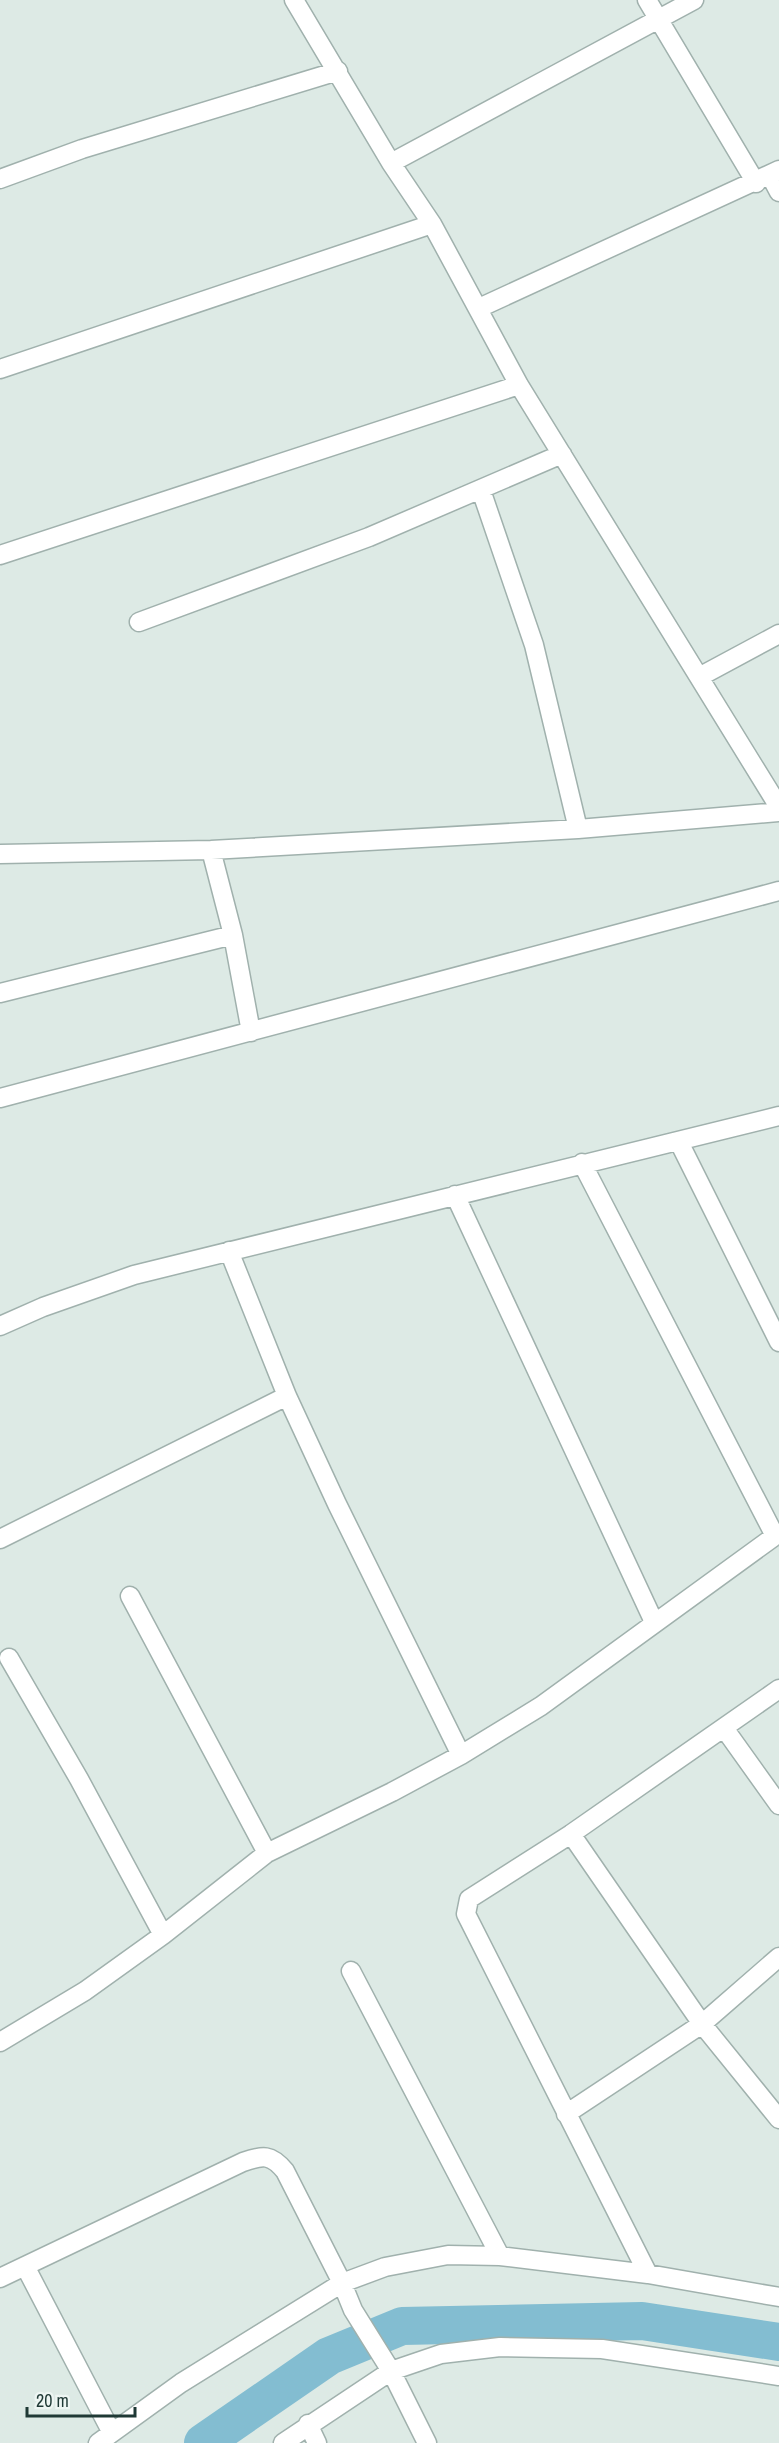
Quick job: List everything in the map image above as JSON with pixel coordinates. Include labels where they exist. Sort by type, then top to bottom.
[{"type":"street","points":[[294,0],[391,163],[432,224],[519,385],[779,807]]},
{"type":"street","points":[[647,0],[657,19],[779,192]]},
{"type":"street","points":[[391,163],[694,0]]},
{"type":"street","points":[[0,179],[82,149],[338,71]]},
{"type":"street","points":[[479,308],[768,176]]},
{"type":"street","points":[[0,369],[432,224]]},
{"type":"street","points":[[0,555],[519,385]]},
{"type":"street","points":[[140,622],[369,537],[562,454]]},
{"type":"street","points":[[481,490],[534,645],[578,829]]},
{"type":"street","points":[[699,677],[779,634]]},
{"type":"street","points":[[0,854],[211,850],[578,829],[779,812]]},
{"type":"street","points":[[211,850],[233,934],[251,1032]]},
{"type":"street","points":[[0,1098],[779,891]]},
{"type":"street","points":[[0,993],[233,934]]},
{"type":"street","points":[[0,1326],[43,1307],[134,1275],[582,1163],[777,1119]]},
{"type":"street","points":[[679,1142],[779,1342]]},
{"type":"street","points":[[0,2042],[85,1991],[163,1935],[267,1853],[392,1792],[461,1755],[541,1706],[777,1534],[582,1163]]},
{"type":"street","points":[[455,1195],[654,1623]]},
{"type":"street","points":[[229,1251],[287,1396],[337,1504],[461,1755]]},
{"type":"street","points":[[0,1539],[287,1396]]},
{"type":"street","points":[[130,1596],[267,1853]]},
{"type":"street","points":[[9,1658],[79,1779],[163,1935]]},
{"type":"street","points":[[648,2274],[466,1914],[469,1899],[478,1891],[571,1834],[779,1689]]},
{"type":"street","points":[[724,1728],[779,1805]]},
{"type":"street","points":[[571,1834],[702,2024],[779,2119]]},
{"type":"street","points":[[566,2114],[702,2024],[779,1957]]},
{"type":"street","points":[[351,1971],[500,2256]]},
{"type":"street","points":[[0,2278],[263,2155],[275,2159],[285,2171],[342,2283],[353,2310],[391,2371],[427,2443]]},
{"type":"street","points":[[25,2266],[105,2438],[181,2383],[342,2283],[385,2267],[448,2255],[500,2256],[648,2274],[779,2297]]},
{"type":"street","points":[[283,2443],[308,2424],[391,2371],[441,2354],[511,2347],[602,2349],[779,2376]]},
{"type":"street","points":[[308,2424],[317,2443]]},
{"type":"waterway","points":[[203,2443],[329,2356],[402,2326],[642,2321],[779,2342]]}]
